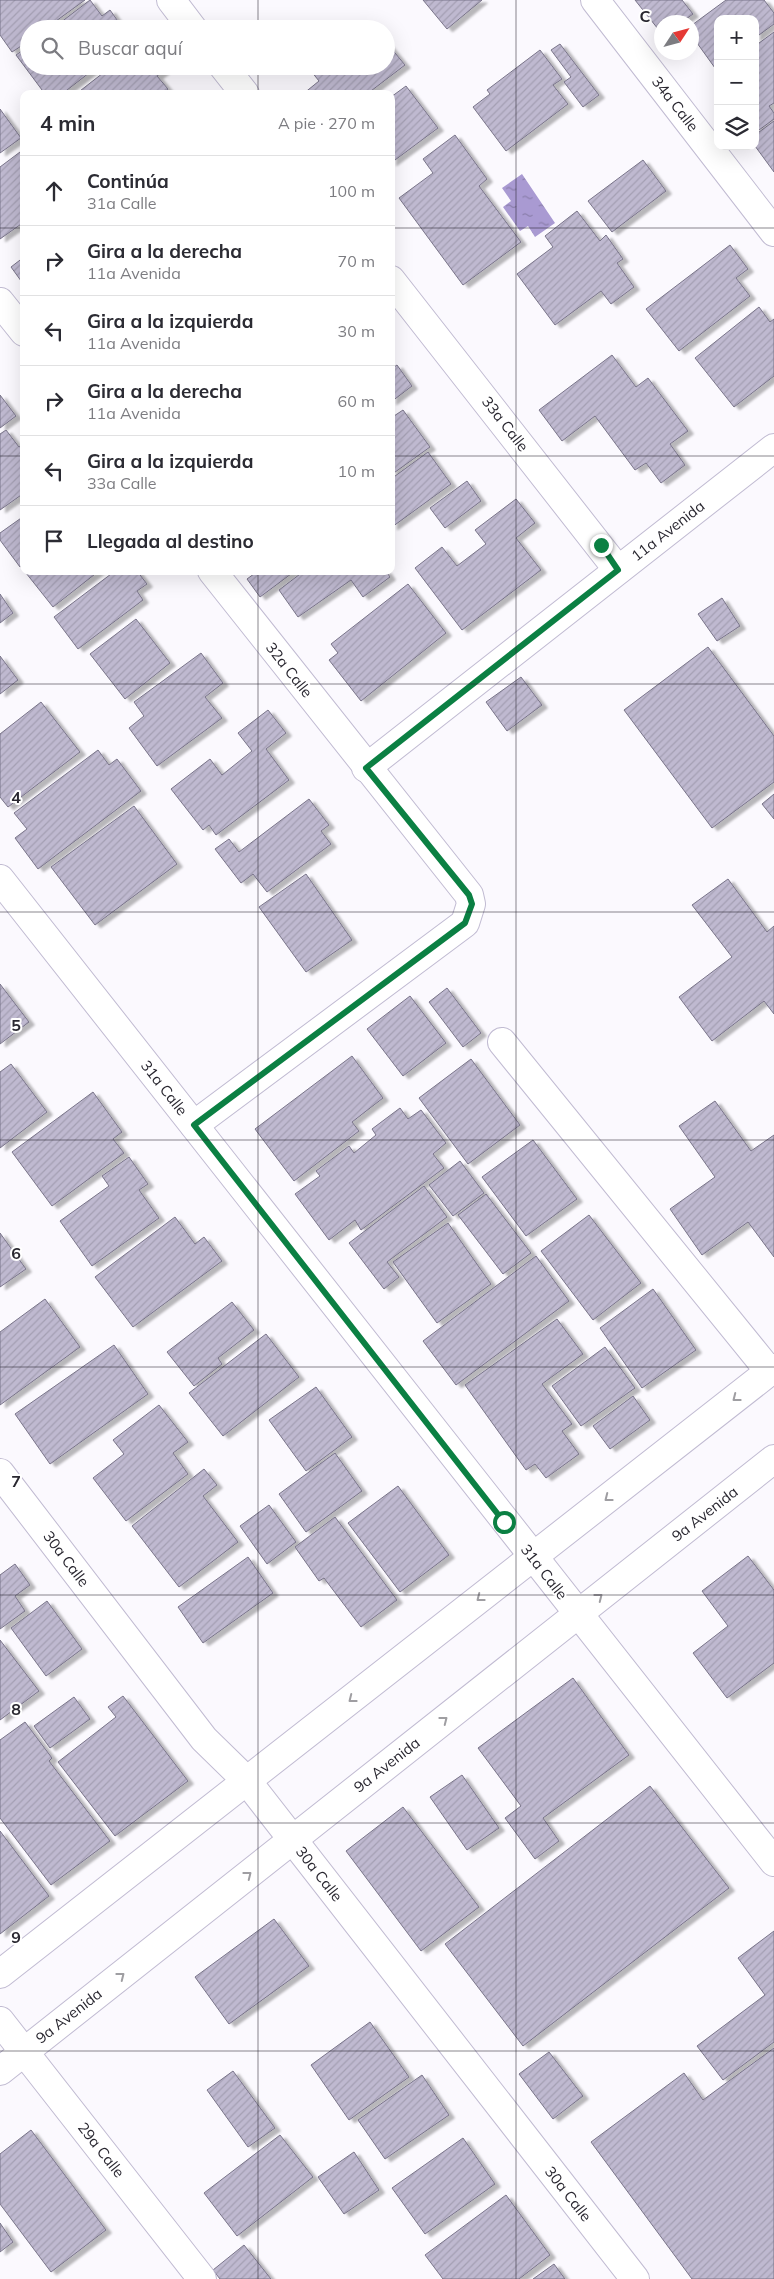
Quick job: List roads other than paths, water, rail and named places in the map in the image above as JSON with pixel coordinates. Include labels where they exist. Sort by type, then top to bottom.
[{"type":"street","points":[[171,0],[187,20]]},
{"type":"street","name":"34a Calle","points":[[595,0],[774,232]]},
{"type":"street","points":[[230,75],[242,90]]},
{"type":"street","name":"33a Calle","points":[[395,285],[618,570]]},
{"type":"street","points":[[0,302],[20,327]]},
{"type":"street","name":"11a Avenida","points":[[366,768],[774,448]]},
{"type":"street","name":"32a Calle","points":[[215,575],[366,768]]},
{"type":"street","points":[[194,1125],[465,923],[472,904],[469,895],[366,768]]},
{"type":"street","name":"31a Calle","points":[[0,879],[774,1862]]},
{"type":"street","points":[[0,1974],[772,1370],[502,1042]]},
{"type":"street","name":"9a Avenida","points":[[0,2071],[774,1459]]},
{"type":"street","name":"30a Calle","points":[[0,1473],[204,1739],[246,1781],[635,2279]]},
{"type":"street","name":"29a Calle","points":[[0,2022],[202,2279]]},
{"type":"water","points":[[522,174],[555,223],[535,237],[528,226],[520,231],[503,207],[511,201],[502,188]]}]
